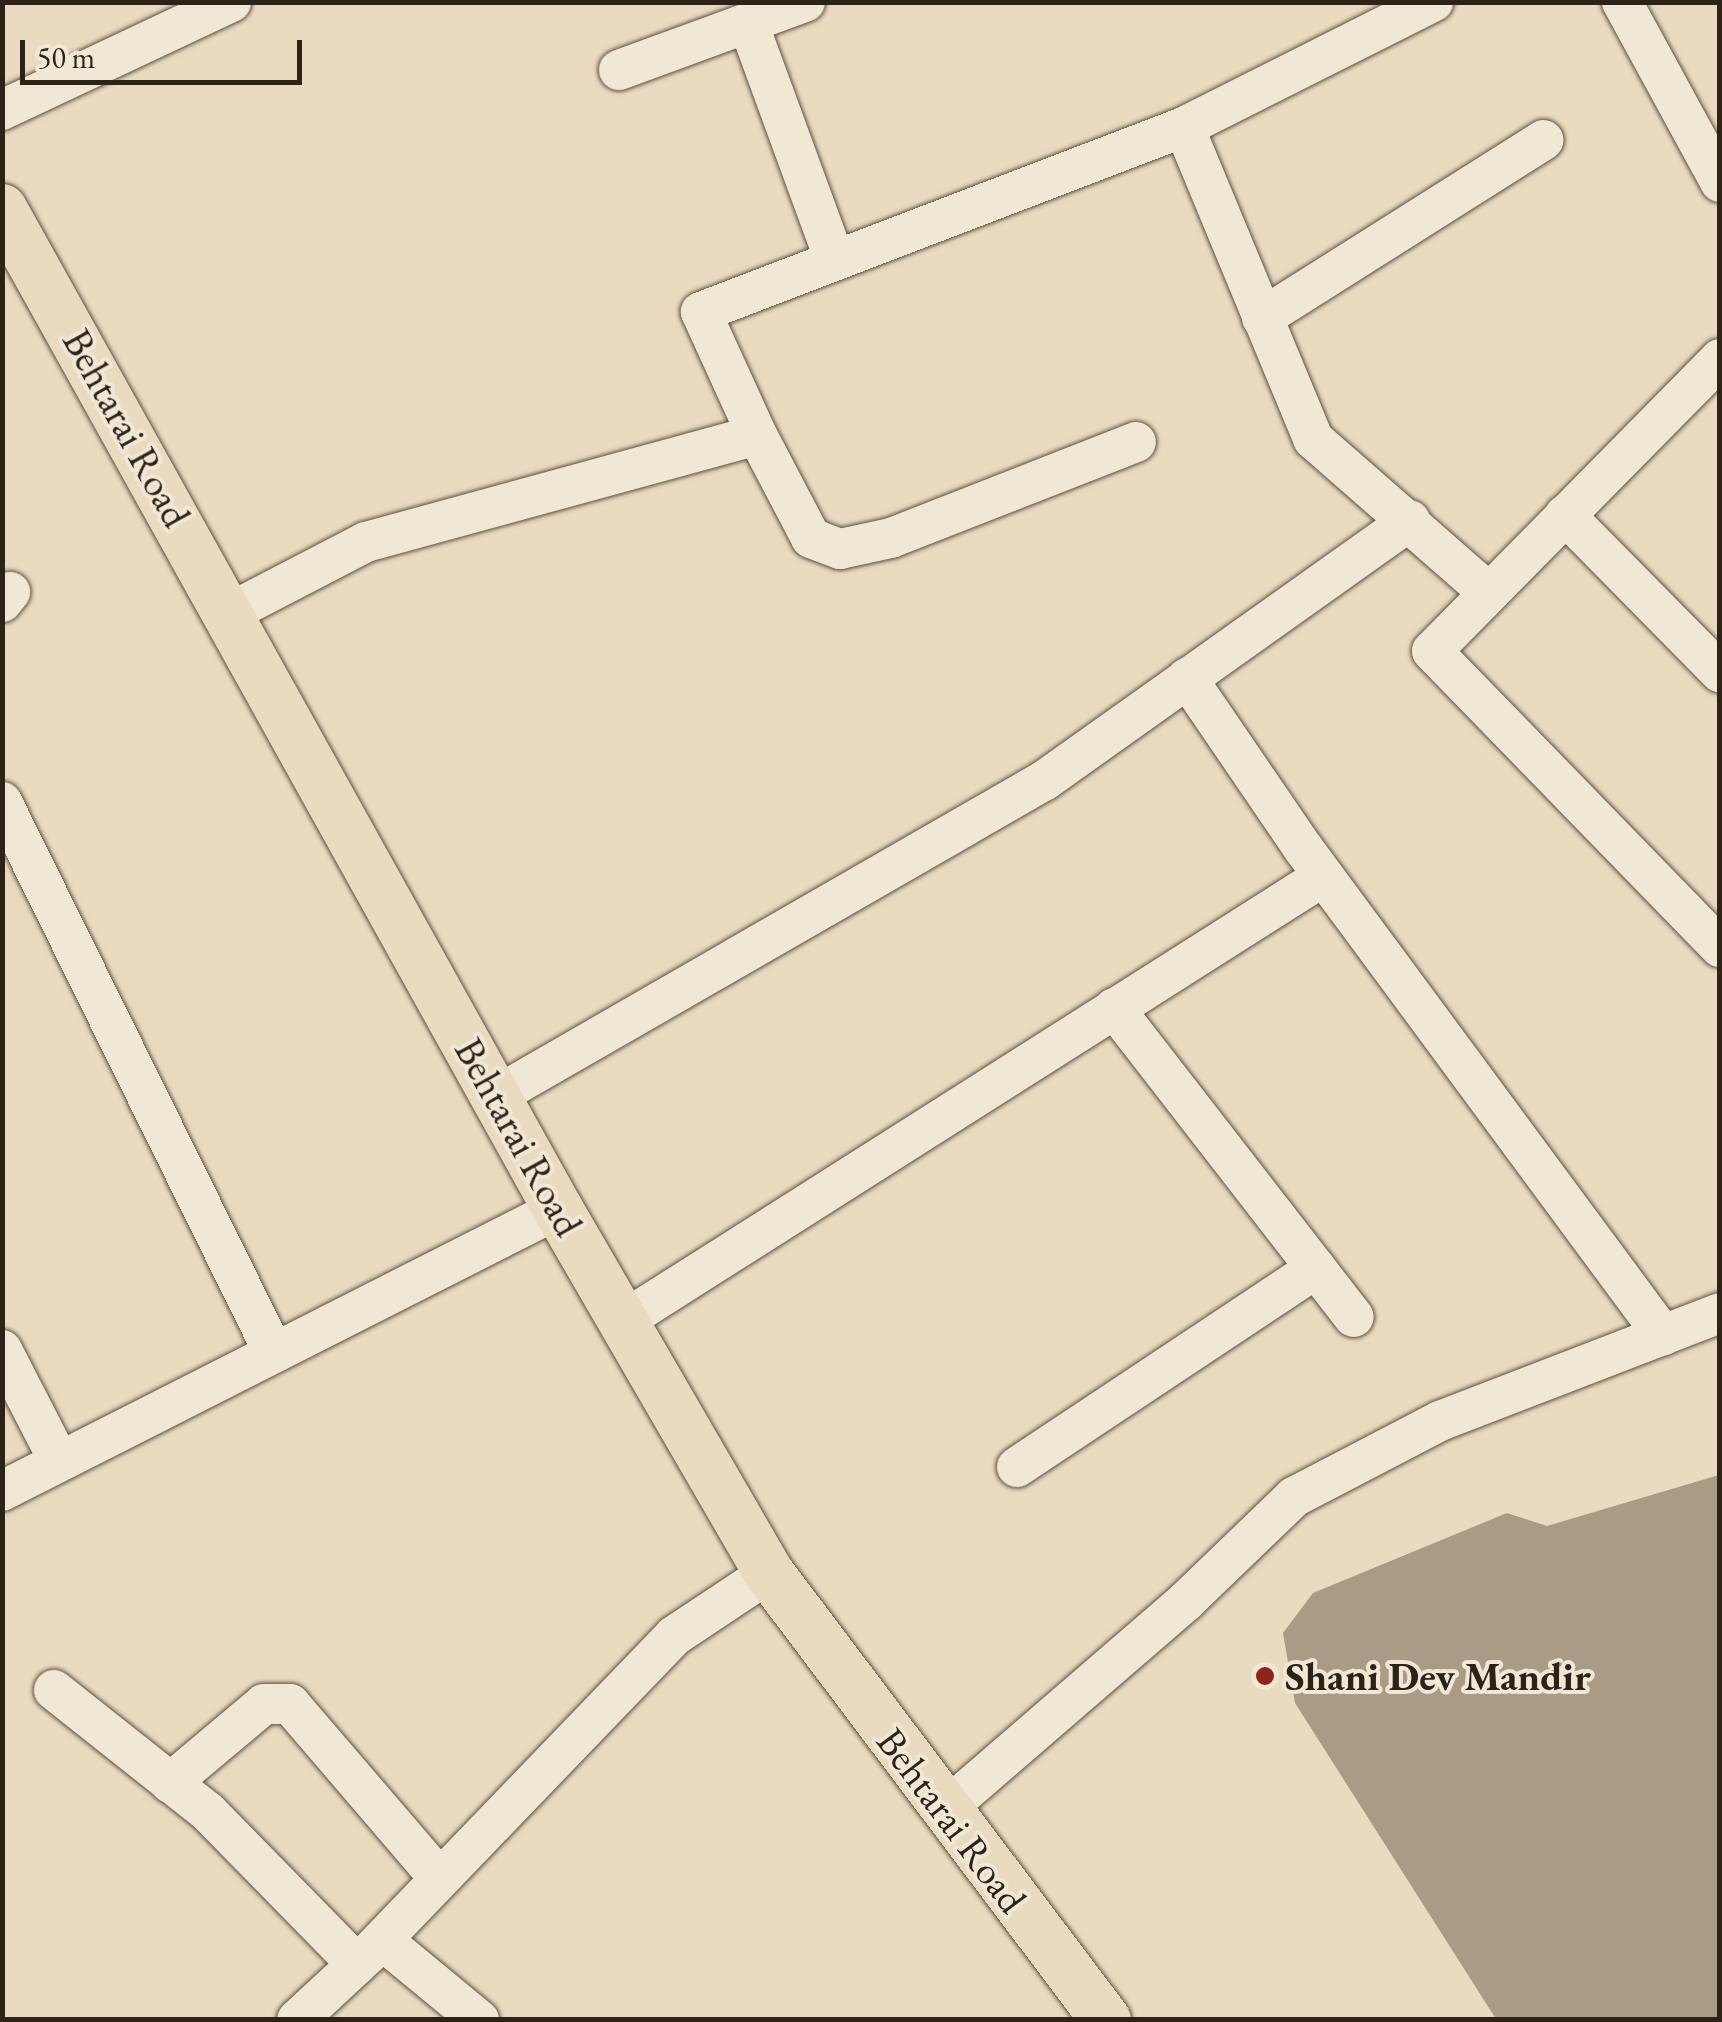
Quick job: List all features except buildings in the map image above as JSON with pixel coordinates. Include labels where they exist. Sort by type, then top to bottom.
[{"type":"main road","name":"Behtarai Road","points":[[9,238],[231,612],[558,1209],[769,1574],[943,1811],[1106,2020]]},
{"type":"street","points":[[2,110],[232,2]]},
{"type":"street","points":[[619,70],[805,2]]},
{"type":"street","points":[[1136,442],[891,538],[840,550],[811,538],[757,435],[701,312],[1184,127],[1433,2]]},
{"type":"street","points":[[1622,2],[1720,182]]},
{"type":"street","points":[[748,23],[835,261]]},
{"type":"street","points":[[1184,127],[1313,439],[1488,592]]},
{"type":"street","points":[[1262,318],[1544,140]]},
{"type":"street","points":[[1713,378],[1565,515],[1432,651],[1720,947]]},
{"type":"street","points":[[231,612],[366,542],[757,435]]},
{"type":"street","points":[[1565,515],[1720,672]]},
{"type":"street","points":[[496,1096],[1045,780],[1410,521]]},
{"type":"street","points":[[1188,678],[1324,876],[1663,1335]]},
{"type":"street","points":[[2,802],[272,1349]]},
{"type":"street","points":[[622,1321],[1324,876]]},
{"type":"street","points":[[1114,1008],[1354,1317]]},
{"type":"street","points":[[2,1490],[272,1349],[558,1209]]},
{"type":"street","points":[[1018,1467],[1316,1268]]},
{"type":"street","points":[[943,1811],[1294,1498],[1440,1421],[1720,1313]]},
{"type":"street","points":[[2,1350],[59,1461]]},
{"type":"street","points":[[297,2020],[370,1952],[674,1636],[769,1574]]},
{"type":"street","points":[[54,1690],[370,1952],[479,2020]]},
{"type":"street","points":[[170,1783],[264,1704],[290,1704],[440,1879]]},
{"type":"shaded area","points":[[1719,1475],[1719,2019],[1496,2019],[1295,1703],[1283,1633],[1313,1593],[1507,1513],[1547,1526]]},
{"type":"place","name":"Shani Dev Mandir","points":[[1265,1676]]}]
